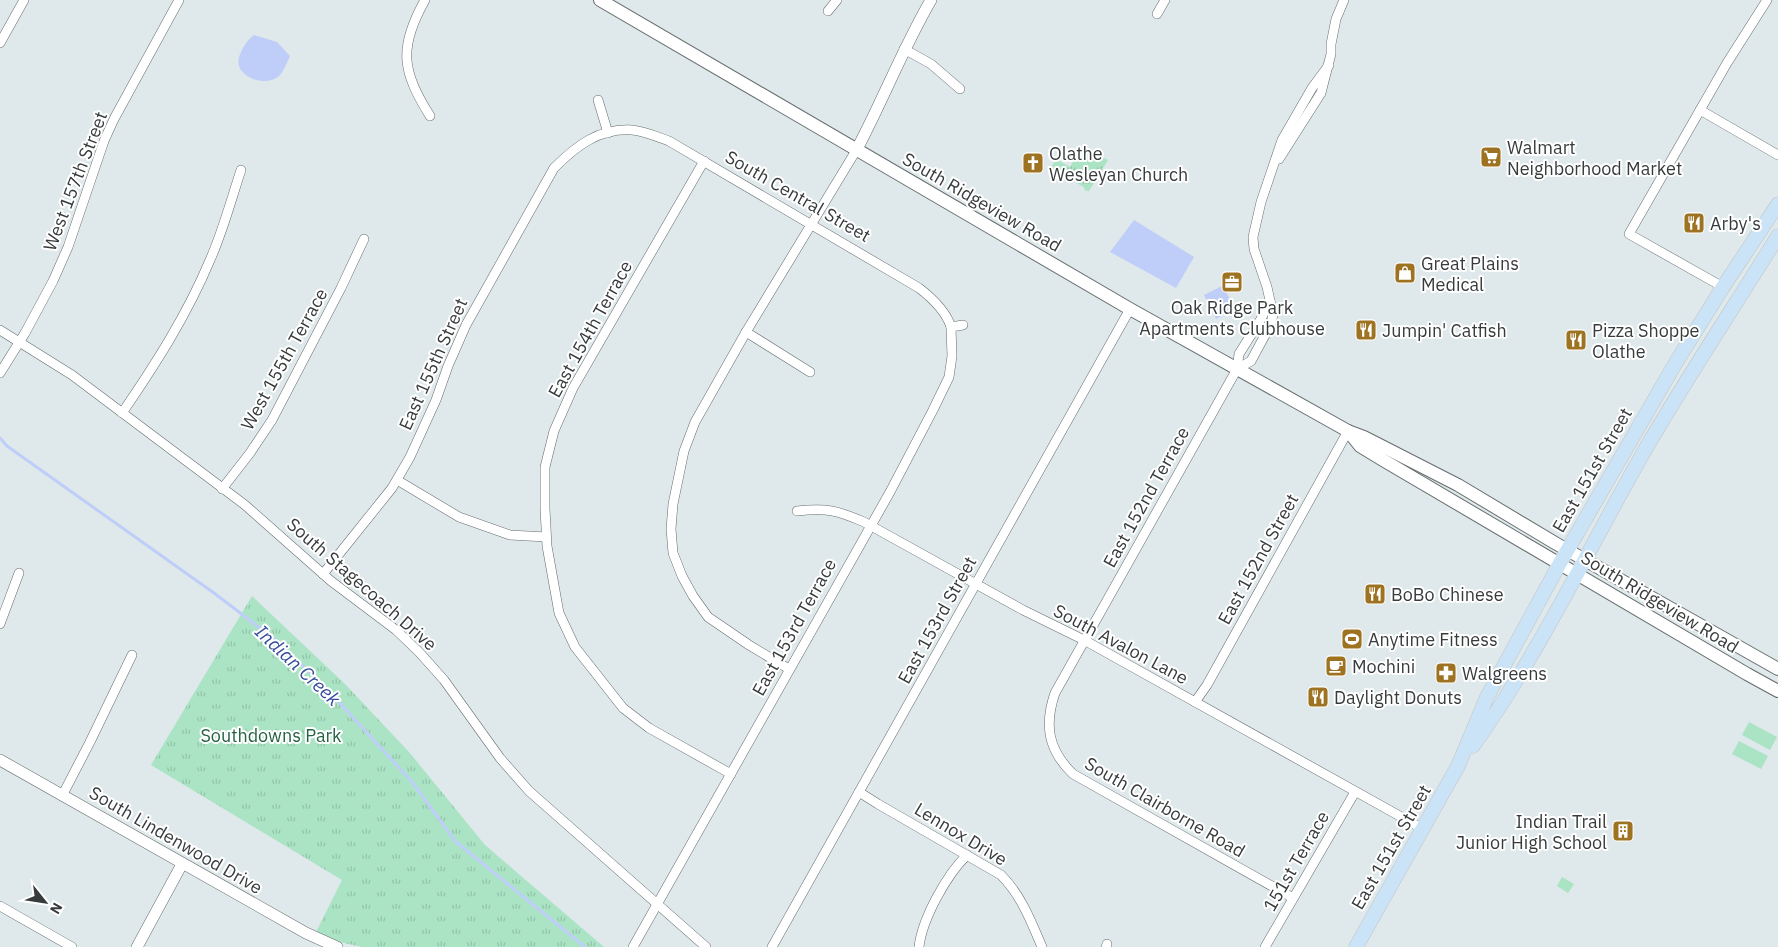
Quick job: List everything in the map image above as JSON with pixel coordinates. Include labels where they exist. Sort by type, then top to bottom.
[{"type":"main road","name":"South Ridgeview Road","points":[[600,0],[1130,309],[1348,431],[1372,441],[1458,485],[1568,550],[1778,669]]},
{"type":"main road","name":"East 151st Street","points":[[1356,947],[1458,766],[1487,696],[1560,564],[1675,364],[1778,204]]},
{"type":"main road","points":[[1744,290],[1741,276],[1778,220]]},
{"type":"main road","name":"East 151st Street","points":[[1458,766],[1502,705],[1528,662],[1664,419],[1778,236]]},
{"type":"main road","points":[[1664,419],[1665,407],[1670,396],[1719,315],[1723,288]]},
{"type":"main road","name":"South Ridgeview Road","points":[[1348,431],[1360,446],[1747,674],[1778,690]]},
{"type":"street","points":[[0,42],[24,0]]},
{"type":"street","name":"West 157th Street","points":[[0,373],[20,342],[53,281],[68,247],[97,160],[114,119],[179,0]]},
{"type":"street","points":[[425,0],[410,30],[406,58],[410,80],[430,116]]},
{"type":"street","points":[[828,11],[837,0]]},
{"type":"street","points":[[789,669],[708,617],[682,576],[673,553],[671,529],[673,504],[684,451],[697,417],[811,223],[857,149],[878,108],[904,48],[931,0]]},
{"type":"street","points":[[1157,14],[1165,0]]},
{"type":"street","points":[[1237,369],[1251,361],[1271,324],[1273,314],[1254,249],[1253,237],[1261,202],[1282,140],[1312,88],[1329,65],[1336,19],[1344,0]]},
{"type":"street","points":[[1723,288],[1629,234],[1731,55],[1766,0]]},
{"type":"street","points":[[904,48],[931,64],[960,89]]},
{"type":"street","points":[[598,100],[608,133]]},
{"type":"street","points":[[1700,110],[1778,155]]},
{"type":"street","name":"South Central Street","points":[[608,133],[633,130],[669,140],[919,288],[930,296],[944,312],[951,327]]},
{"type":"street","name":"East 155th Street","points":[[323,574],[369,518],[397,480],[424,428],[466,325],[554,168],[573,149],[594,136],[608,133]]},
{"type":"street","name":"East 154th Terrace","points":[[704,161],[573,388],[554,431],[545,467],[546,537],[559,613],[575,647],[601,683],[623,708],[650,728],[731,774]]},
{"type":"street","points":[[122,413],[169,341],[193,295],[210,260],[241,170]]},
{"type":"street","name":"West 155th Terrace","points":[[222,489],[250,453],[272,420],[364,240]]},
{"type":"street","points":[[1237,369],[1239,354],[1270,301]]},
{"type":"street","name":"East 153rd Street","points":[[772,947],[1130,309]]},
{"type":"street","points":[[951,327],[964,325]]},
{"type":"street","name":"East 153rd Terrace","points":[[633,947],[903,467],[949,377],[953,336],[951,327]]},
{"type":"street","name":"South Stagecoach Drive","points":[[0,330],[72,375],[245,506],[323,574],[396,630],[444,680],[500,758],[529,791],[706,947]]},
{"type":"street","points":[[746,332],[810,372]]},
{"type":"street","name":"East 152nd Terrace","points":[[1084,640],[1237,369]]},
{"type":"street","name":"East 152nd Street","points":[[1195,702],[1207,685],[1348,431]]},
{"type":"street","points":[[397,480],[459,518],[510,535],[546,537]]},
{"type":"street","name":"South Avalon Lane","points":[[797,511],[817,509],[840,511],[870,525],[1023,610],[1084,640],[1424,829]]},
{"type":"street","points":[[0,624],[19,572]]},
{"type":"street","name":"South Clairborne Road","points":[[1084,640],[1055,693],[1049,716],[1052,744],[1066,767],[1081,779],[1293,898]]},
{"type":"street","points":[[62,796],[132,655]]},
{"type":"street","name":"South Lindenwood Drive","points":[[0,760],[306,934],[336,947]]},
{"type":"street","name":"Lennox Drive","points":[[859,792],[1001,875],[1012,887],[1026,910],[1042,947]]},
{"type":"street","name":"151st Terrace","points":[[1266,947],[1355,792]]},
{"type":"street","points":[[919,947],[922,930],[931,909],[956,864],[967,854]]},
{"type":"street","points":[[137,947],[182,864]]},
{"type":"street","points":[[0,906],[72,947]]},
{"type":"green space","points":[[1082,146],[1108,160],[1089,191],[1084,190],[1085,188],[1051,167],[1056,159],[1070,167]]},
{"type":"green space","name":"Southdowns Park","points":[[252,596],[345,684],[409,752],[485,845],[604,947],[362,947],[340,942],[316,932],[342,880],[151,765]]},
{"type":"green space","points":[[1749,722],[1777,737],[1770,750],[1742,735]]},
{"type":"green space","points":[[1739,741],[1768,756],[1761,769],[1732,754]]},
{"type":"green space","points":[[1562,877],[1574,884],[1568,893],[1557,886]]},
{"type":"water","points":[[254,35],[277,42],[290,56],[279,76],[269,81],[251,78],[239,66],[238,62],[242,49]]},
{"type":"water","points":[[1134,220],[1194,257],[1176,288],[1110,252]]},
{"type":"water","points":[[1222,286],[1236,308],[1216,319],[1204,295]]},
{"type":"waterway","name":"Indian Creek","points":[[0,438],[7,446],[214,593],[277,641],[327,689],[413,783],[455,841],[585,947]]},
{"type":"place","name":"Walmart Neighborhood Market","points":[[1491,157]]},
{"type":"place","name":"Olathe Wesleyan Church","points":[[1033,163]]},
{"type":"place","name":"Arby's","points":[[1694,223]]},
{"type":"place","name":"Great Plains Medical","points":[[1405,273]]},
{"type":"place","name":"Oak Ridge Park Apartments Clubhouse","points":[[1232,282]]},
{"type":"place","name":"Jumpin' Catfish","points":[[1366,330]]},
{"type":"place","name":"Pizza Shoppe Olathe","points":[[1576,340]]},
{"type":"place","name":"BoBo Chinese","points":[[1375,594]]},
{"type":"place","name":"Anytime Fitness","points":[[1352,639]]},
{"type":"place","name":"Mochini","points":[[1336,666]]},
{"type":"place","name":"Walgreens","points":[[1446,673]]},
{"type":"place","name":"Daylight Donuts","points":[[1318,697]]},
{"type":"place","name":"Indian Trail Junior High School","points":[[1623,831]]}]
